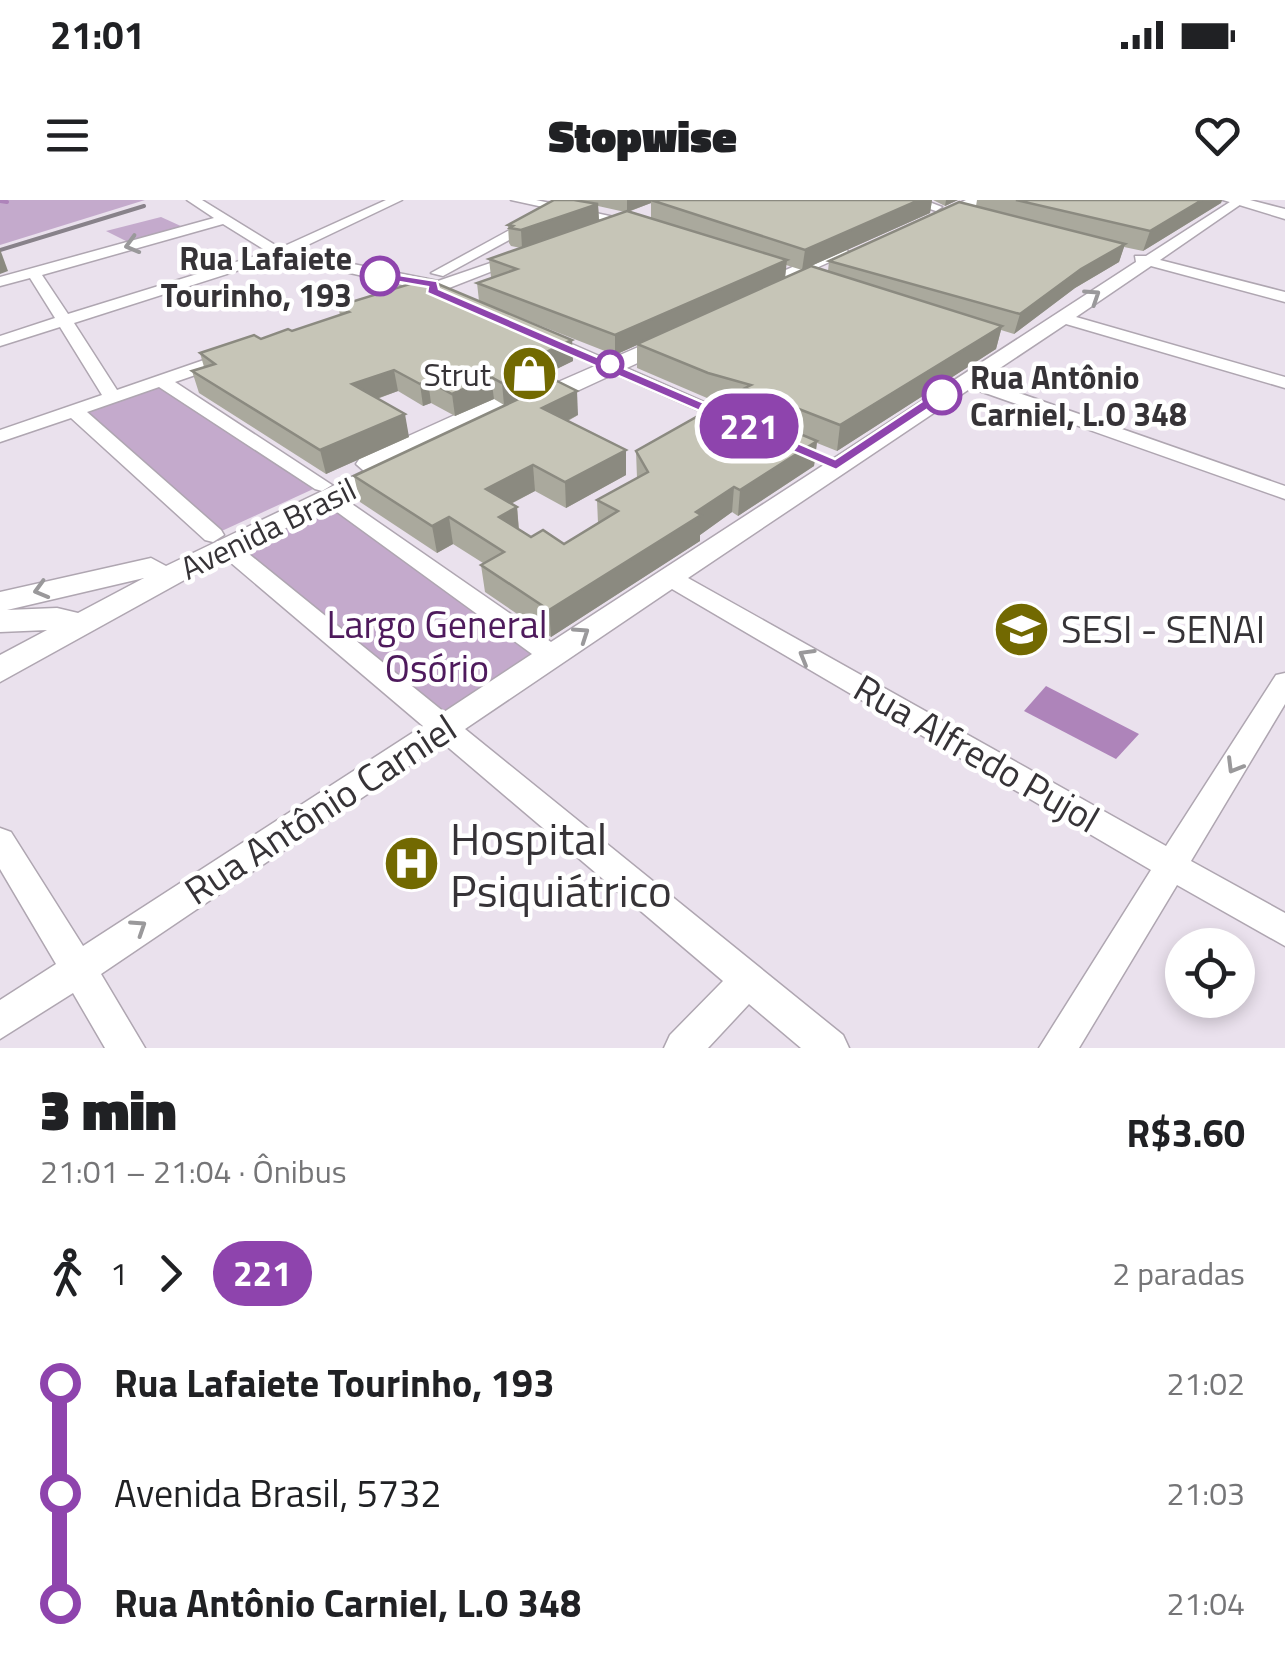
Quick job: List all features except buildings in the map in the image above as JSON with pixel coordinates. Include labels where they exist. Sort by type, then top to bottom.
[{"type":"main road","points":[[1266,200],[1285,205]]},
{"type":"main road","points":[[1237,201],[1285,214]]},
{"type":"main road","points":[[910,216],[959,207]]},
{"type":"main road","points":[[728,306],[859,248]]},
{"type":"main road","name":"Avenida Brasil","points":[[0,650],[69,622],[219,541],[693,322]]},
{"type":"main road","name":"Avenida Brasil","points":[[0,670],[151,567],[219,541]]},
{"type":"main road","points":[[0,602],[80,580],[151,567]]},
{"type":"main road","points":[[0,621],[69,622]]},
{"type":"street","points":[[192,200],[279,253],[458,301]]},
{"type":"street","points":[[0,341],[279,253],[396,200]]},
{"type":"street","points":[[517,200],[564,203],[664,232]]},
{"type":"street","name":"Rua Antônio Carniel","points":[[0,1021],[668,577],[828,461],[965,380],[1237,201]]},
{"type":"street","points":[[414,290],[564,203]]},
{"type":"street","points":[[910,216],[959,207]]},
{"type":"street","points":[[591,234],[647,214]]},
{"type":"street","points":[[0,282],[226,219]]},
{"type":"street","points":[[414,290],[534,253]]},
{"type":"street","points":[[1128,256],[1285,297]]},
{"type":"street","points":[[34,273],[68,320],[114,397]]},
{"type":"street","points":[[1060,317],[1285,383]]},
{"type":"street","points":[[527,330],[768,434]]},
{"type":"street","points":[[999,340],[1017,346]]},
{"type":"street","points":[[0,436],[252,349]]},
{"type":"street","points":[[965,380],[1285,493]]},
{"type":"street","points":[[161,381],[325,491],[551,655]]},
{"type":"street","points":[[74,411],[219,541],[830,1048]]},
{"type":"street","name":"Rua Alfredo Pujol","points":[[668,577],[1285,931]]},
{"type":"street","points":[[1058,1048],[1285,682]]},
{"type":"street","points":[[0,842],[126,1048]]},
{"type":"street","points":[[683,1048],[748,980]]},
{"type":"green space","points":[[0,200],[145,200],[0,245]]},
{"type":"green space","points":[[161,217],[183,227],[128,242],[106,231]]},
{"type":"green space","points":[[161,381],[322,485],[213,535],[74,411]]},
{"type":"green space","name":"Largo General Osório","points":[[329,497],[551,655],[444,728],[225,546]]},
{"type":"shaded area","points":[[1046,686],[1139,734],[1116,759],[1024,711]]},
{"type":"waterway","points":[[0,201],[7,202]]},
{"type":"railway","points":[[0,250],[144,206]]},
{"type":"bus line","name":"221","points":[[380,276],[432,283],[435,286],[431,290],[836,465],[942,395]]},
{"type":"place","name":"Rua Lafaiete Tourinho, 193","points":[[380,276]]},
{"type":"place","name":"Strut","points":[[530,374]]},
{"type":"place","name":"Rua Antônio Carniel, L.O 348","points":[[942,395]]},
{"type":"place","name":"SESI - SENAI","points":[[1022,629]]},
{"type":"place","name":"Hospital Psiquiátrico","points":[[411,864]]}]
